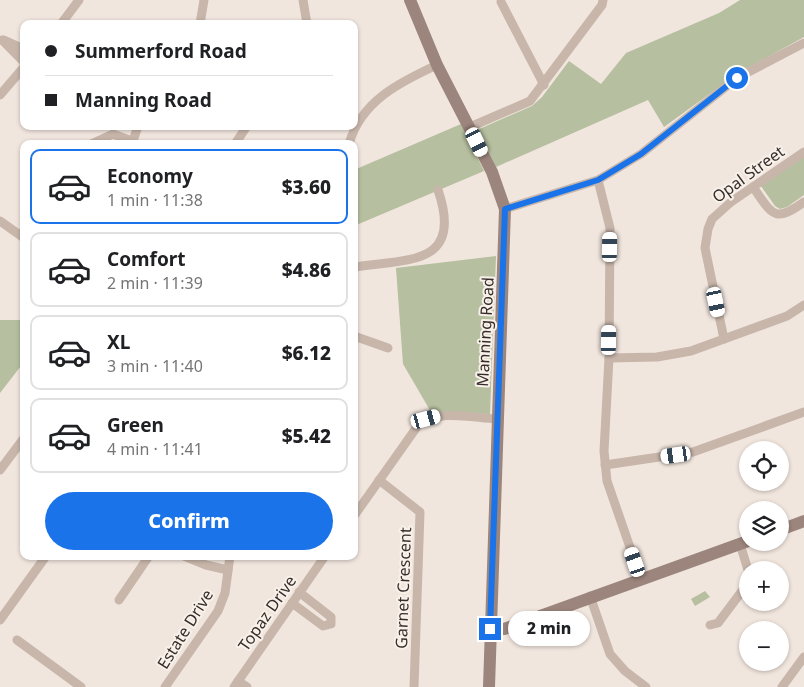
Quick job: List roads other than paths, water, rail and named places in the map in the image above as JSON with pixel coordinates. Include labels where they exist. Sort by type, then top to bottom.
[{"type":"street","points":[[64,20],[79,0]]},
{"type":"street","points":[[201,20],[204,0]]},
{"type":"street","points":[[303,0],[306,20]]},
{"type":"street","name":"Manning Road","points":[[410,0],[437,65],[492,172],[505,209],[489,687]]},
{"type":"street","points":[[470,127],[530,101],[544,85],[602,5],[603,0]]},
{"type":"street","points":[[501,2],[544,85]]},
{"type":"street","points":[[1,39],[20,47]]},
{"type":"street","points":[[1,39],[20,58]]},
{"type":"street","points":[[505,209],[598,180],[641,154],[737,78],[804,43]]},
{"type":"street","points":[[358,125],[362,117],[382,94],[393,86],[437,65]]},
{"type":"street","points":[[0,94],[20,72]]},
{"type":"street","points":[[100,140],[113,134],[127,140]]},
{"type":"street","name":"Opal Street","points":[[724,339],[708,265],[705,239],[712,219],[753,187],[804,152]]},
{"type":"street","points":[[598,180],[610,228],[609,358],[605,465],[607,481],[641,579]]},
{"type":"street","points":[[753,187],[771,211],[777,214],[789,212],[804,202]]},
{"type":"street","points":[[358,266],[422,257],[433,252],[445,230],[445,213],[438,190]]},
{"type":"street","points":[[0,221],[20,235]]},
{"type":"street","points":[[609,358],[666,355],[691,351],[787,316],[804,305]]},
{"type":"street","points":[[358,337],[388,348]]},
{"type":"street","points":[[605,465],[693,452],[804,412]]},
{"type":"street","points":[[358,510],[419,424],[426,419],[444,416],[497,419]]},
{"type":"street","points":[[0,470],[20,443]]},
{"type":"street","name":"Garnet Crescent","points":[[380,480],[420,512],[414,687]]},
{"type":"street","points":[[789,527],[804,521]]},
{"type":"street","points":[[490,629],[504,628],[739,544]]},
{"type":"street","points":[[0,620],[43,560]]},
{"type":"street","points":[[119,600],[146,560]]},
{"type":"street","points":[[194,560],[228,570]]},
{"type":"street","name":"Estate Drive","points":[[165,687],[218,611],[225,594],[229,560]]},
{"type":"street","name":"Topaz Drive","points":[[236,684],[322,560]]},
{"type":"street","points":[[292,603],[323,626],[331,624],[331,617],[299,592]]},
{"type":"street","points":[[710,625],[718,622],[739,595]]},
{"type":"street","points":[[590,596],[610,654],[625,671],[646,687]]},
{"type":"street","points":[[17,640],[80,687]]},
{"type":"street","points":[[782,687],[804,657]]},
{"type":"street","points":[[236,684],[247,687]]}]
